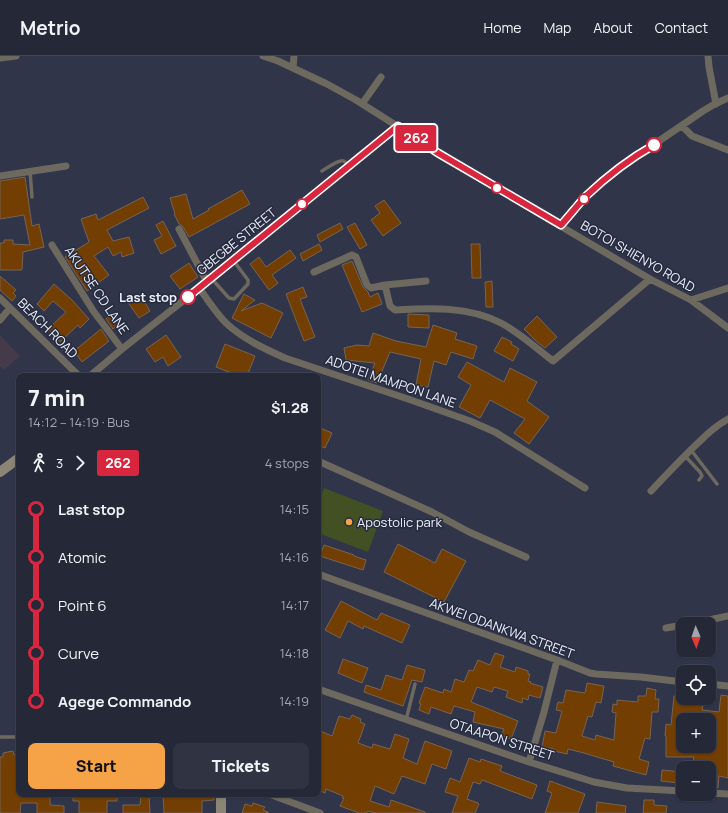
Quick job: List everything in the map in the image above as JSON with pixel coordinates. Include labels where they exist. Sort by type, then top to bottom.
[{"type":"street","points":[[0,58],[16,56]]},
{"type":"street","name":"BOTOI SHIENYO ROAD","points":[[263,56],[278,61],[327,84],[362,104],[438,153],[650,278],[691,300],[728,328]]},
{"type":"street","points":[[293,68],[294,56]]},
{"type":"street","points":[[708,56],[716,104]]},
{"type":"street","points":[[362,104],[381,77]]},
{"type":"street","points":[[561,225],[586,197],[615,171],[636,155],[703,111],[728,98]]},
{"type":"street","name":"GBEGBE STREET","points":[[94,373],[398,126]]},
{"type":"street","points":[[682,126],[692,136],[728,150]]},
{"type":"street","points":[[0,176],[66,166]]},
{"type":"street","points":[[179,229],[209,280]]},
{"type":"street","name":"AKUTSE CD LANE","points":[[52,245],[94,312],[122,349]]},
{"type":"street","points":[[314,272],[352,255],[356,257],[368,287],[371,288],[385,285],[426,281]]},
{"type":"street","points":[[385,285],[390,306],[395,310],[439,309],[472,312],[502,324],[553,361],[650,278]]},
{"type":"street","name":"ADOTEI MAMPON LANE","points":[[199,288],[226,322],[239,334],[266,349],[285,358],[470,421],[495,432],[585,488]]},
{"type":"street","points":[[691,300],[728,288]]},
{"type":"street","name":"BEACH ROAD","points":[[0,298],[77,373]]},
{"type":"street","points":[[0,320],[10,308]]},
{"type":"street","points":[[651,491],[691,450],[720,423],[728,419]]},
{"type":"street","points":[[0,472],[16,460]]},
{"type":"street","points":[[321,462],[432,512],[469,532],[526,557]]},
{"type":"street","name":"AKWEI ODANKWA STREET","points":[[321,575],[590,673],[676,681]]},
{"type":"street","points":[[716,619],[728,616]]},
{"type":"street","points":[[666,628],[676,626]]},
{"type":"street","points":[[529,762],[544,712],[557,660]]},
{"type":"street","points":[[716,685],[728,686]]},
{"type":"street","name":"OTAAPON STREET","points":[[321,690],[529,762],[594,782],[627,788],[676,791]]},
{"type":"street","points":[[716,793],[728,794]]},
{"type":"street","points":[[220,797],[221,813]]},
{"type":"street","points":[[277,797],[320,813]]},
{"type":"lane","points":[[322,171],[339,160],[346,162],[348,166]]},
{"type":"lane","points":[[30,171],[32,197]]},
{"type":"lane","points":[[209,280],[230,298],[234,299],[248,284],[248,280],[234,260]]},
{"type":"lane","points":[[691,450],[717,484]]},
{"type":"lane","points":[[685,456],[700,472],[702,476],[699,480]]},
{"type":"lane","points":[[406,720],[415,684]]},
{"type":"lane","points":[[0,736],[16,737]]},
{"type":"shaded area","points":[[0,335],[20,356],[4,370],[0,366]]},
{"type":"green space","name":"Apostolic park","points":[[324,488],[383,511],[368,552],[321,534],[321,496]]},
{"type":"building","points":[[25,177],[32,226],[39,224],[44,247],[23,252],[22,270],[0,270],[0,243],[4,243],[4,240],[13,240],[13,244],[30,245],[24,215],[0,219],[0,181]]},
{"type":"building","points":[[242,190],[250,204],[189,237],[183,227],[179,224],[174,214],[170,198],[186,194],[193,219]]},
{"type":"building","points":[[143,197],[149,208],[107,230],[113,241],[129,237],[134,253],[122,257],[121,252],[113,256],[108,247],[94,256],[109,275],[87,291],[65,257],[89,242],[81,219],[96,214],[98,220]]},
{"type":"building","points":[[384,200],[401,223],[383,236],[371,220],[380,213],[375,206]]},
{"type":"building","points":[[163,221],[176,246],[161,254],[154,240],[162,236],[156,225]]},
{"type":"building","points":[[340,223],[343,229],[320,242],[317,235]]},
{"type":"building","points":[[355,223],[367,245],[360,249],[347,227]]},
{"type":"building","points":[[319,244],[322,250],[303,261],[300,254]]},
{"type":"building","points":[[471,244],[480,244],[481,278],[472,278]]},
{"type":"building","points":[[290,250],[296,258],[272,275],[278,283],[269,290],[250,264],[259,257],[266,267]]},
{"type":"building","points":[[352,261],[363,287],[368,292],[370,297],[378,293],[382,304],[362,312],[342,265]]},
{"type":"building","points":[[189,263],[198,277],[180,289],[170,276]]},
{"type":"building","points":[[0,276],[16,290],[13,293],[16,296],[12,301],[0,290]]},
{"type":"building","points":[[492,281],[493,307],[486,307],[485,282]]},
{"type":"building","points":[[54,284],[72,300],[89,319],[80,328],[78,325],[60,342],[48,329],[66,312],[53,301],[44,311],[37,304]]},
{"type":"building","points":[[303,287],[307,297],[300,299],[315,337],[304,341],[286,294]]},
{"type":"building","points":[[137,294],[144,301],[150,311],[139,318],[127,301]]},
{"type":"building","points":[[244,294],[255,300],[241,311],[262,303],[283,313],[271,338],[232,318]]},
{"type":"building","points":[[112,314],[120,323],[113,329],[106,319]]},
{"type":"building","points":[[408,314],[429,315],[429,328],[408,327]]},
{"type":"building","points":[[537,316],[557,337],[545,348],[524,329]]},
{"type":"building","points":[[433,325],[457,333],[455,339],[477,346],[473,359],[451,352],[446,365],[434,361],[428,387],[416,385],[421,359],[390,352],[377,383],[368,380],[375,363],[346,360],[344,348],[357,345],[369,346],[373,333],[396,341],[426,347]]},
{"type":"building","points":[[101,329],[109,341],[82,362],[74,351]]},
{"type":"building","points":[[166,335],[181,357],[168,366],[163,357],[155,362],[146,349]]},
{"type":"building","points":[[502,337],[512,342],[511,344],[519,349],[513,361],[494,351]]},
{"type":"building","points":[[225,344],[255,356],[248,373],[231,373],[216,367]]},
{"type":"building","points":[[467,362],[504,382],[510,368],[537,382],[527,401],[549,417],[529,444],[514,433],[525,419],[490,400],[480,418],[459,407],[471,385],[458,377]]},
{"type":"building","points":[[321,428],[332,433],[325,448],[321,446]]},
{"type":"building","points":[[398,544],[435,563],[442,549],[466,561],[444,602],[384,572]]},
{"type":"building","points":[[324,545],[366,560],[363,570],[321,556]]},
{"type":"building","points":[[341,601],[377,620],[381,613],[410,625],[402,643],[364,626],[363,629],[348,621],[340,638],[325,630]]},
{"type":"building","points":[[495,653],[504,656],[500,667],[515,672],[516,667],[528,671],[528,674],[530,674],[528,681],[543,687],[540,698],[529,695],[528,700],[523,698],[522,703],[506,697],[508,691],[494,687],[492,692],[477,687],[471,702],[518,721],[511,739],[501,735],[504,729],[473,722],[475,712],[454,706],[451,714],[431,707],[429,714],[419,710],[421,704],[419,703],[425,687],[443,693],[444,689],[451,692],[455,679],[464,682],[469,670],[473,671],[478,660],[490,665]]},
{"type":"building","points":[[343,659],[368,668],[362,683],[338,673]]},
{"type":"building","points":[[407,665],[425,670],[422,682],[412,680],[403,706],[364,692],[366,685],[381,690],[386,675],[402,680]]},
{"type":"building","points":[[587,683],[604,686],[601,703],[596,702],[592,717],[588,716],[582,736],[595,740],[596,735],[614,740],[616,713],[612,712],[613,704],[617,705],[617,700],[638,702],[638,696],[646,696],[647,688],[656,690],[655,699],[659,699],[658,712],[652,712],[650,739],[645,738],[639,759],[649,762],[646,775],[613,766],[614,762],[584,753],[568,749],[567,754],[554,751],[554,749],[542,747],[545,731],[556,733],[562,711],[556,710],[558,702],[563,703],[566,690],[585,693]]},
{"type":"building","points":[[721,695],[728,696],[728,778],[719,776],[718,788],[716,788],[716,761],[693,761],[694,757],[666,757],[666,724],[671,725],[674,696],[676,696],[676,705],[703,705],[702,710],[719,712]]},
{"type":"building","points":[[352,715],[361,719],[360,722],[365,724],[358,743],[372,748],[373,744],[390,749],[395,734],[409,739],[403,758],[417,764],[425,741],[452,751],[446,769],[432,764],[425,784],[402,776],[394,794],[375,786],[370,801],[389,807],[391,800],[425,813],[375,813],[367,811],[366,813],[359,813],[340,806],[344,798],[342,798],[343,796],[326,789],[325,793],[321,791],[321,731],[332,736],[339,716],[350,719]]},
{"type":"building","points":[[13,751],[14,755],[16,755],[16,797],[50,797],[50,805],[64,806],[64,813],[37,813],[37,803],[21,803],[20,813],[0,813],[0,757],[3,757],[3,753]]},
{"type":"building","points":[[469,758],[480,762],[481,759],[502,766],[500,771],[537,785],[532,799],[482,780],[480,784],[473,782],[467,799],[479,804],[475,813],[452,813],[458,796],[445,792],[450,778],[460,782]]},
{"type":"building","points":[[662,770],[676,771],[676,783],[661,781]]},
{"type":"building","points":[[550,781],[585,794],[578,813],[545,813],[552,793],[547,791]]},
{"type":"building","points":[[73,797],[117,797],[117,801],[107,801],[107,813],[79,813],[79,801],[73,801]]},
{"type":"building","points":[[141,797],[149,797],[150,813],[123,813],[123,805],[140,805]]},
{"type":"building","points":[[163,797],[214,797],[214,800],[202,801],[202,813],[164,813]]},
{"type":"building","points":[[644,800],[654,800],[654,805],[667,806],[666,813],[643,813]]},
{"type":"building","points":[[597,802],[626,806],[625,813],[596,813]]},
{"type":"building","points":[[253,803],[265,807],[263,810],[268,813],[242,813],[245,804],[252,806]]},
{"type":"bus line","name":"262","points":[[188,297],[398,126],[438,153],[561,225],[586,197],[615,171],[636,155],[654,145]]},
{"type":"place","name":"Last stop","points":[[188,297]]},
{"type":"place","name":"Apostolic park","points":[[349,522]]}]
